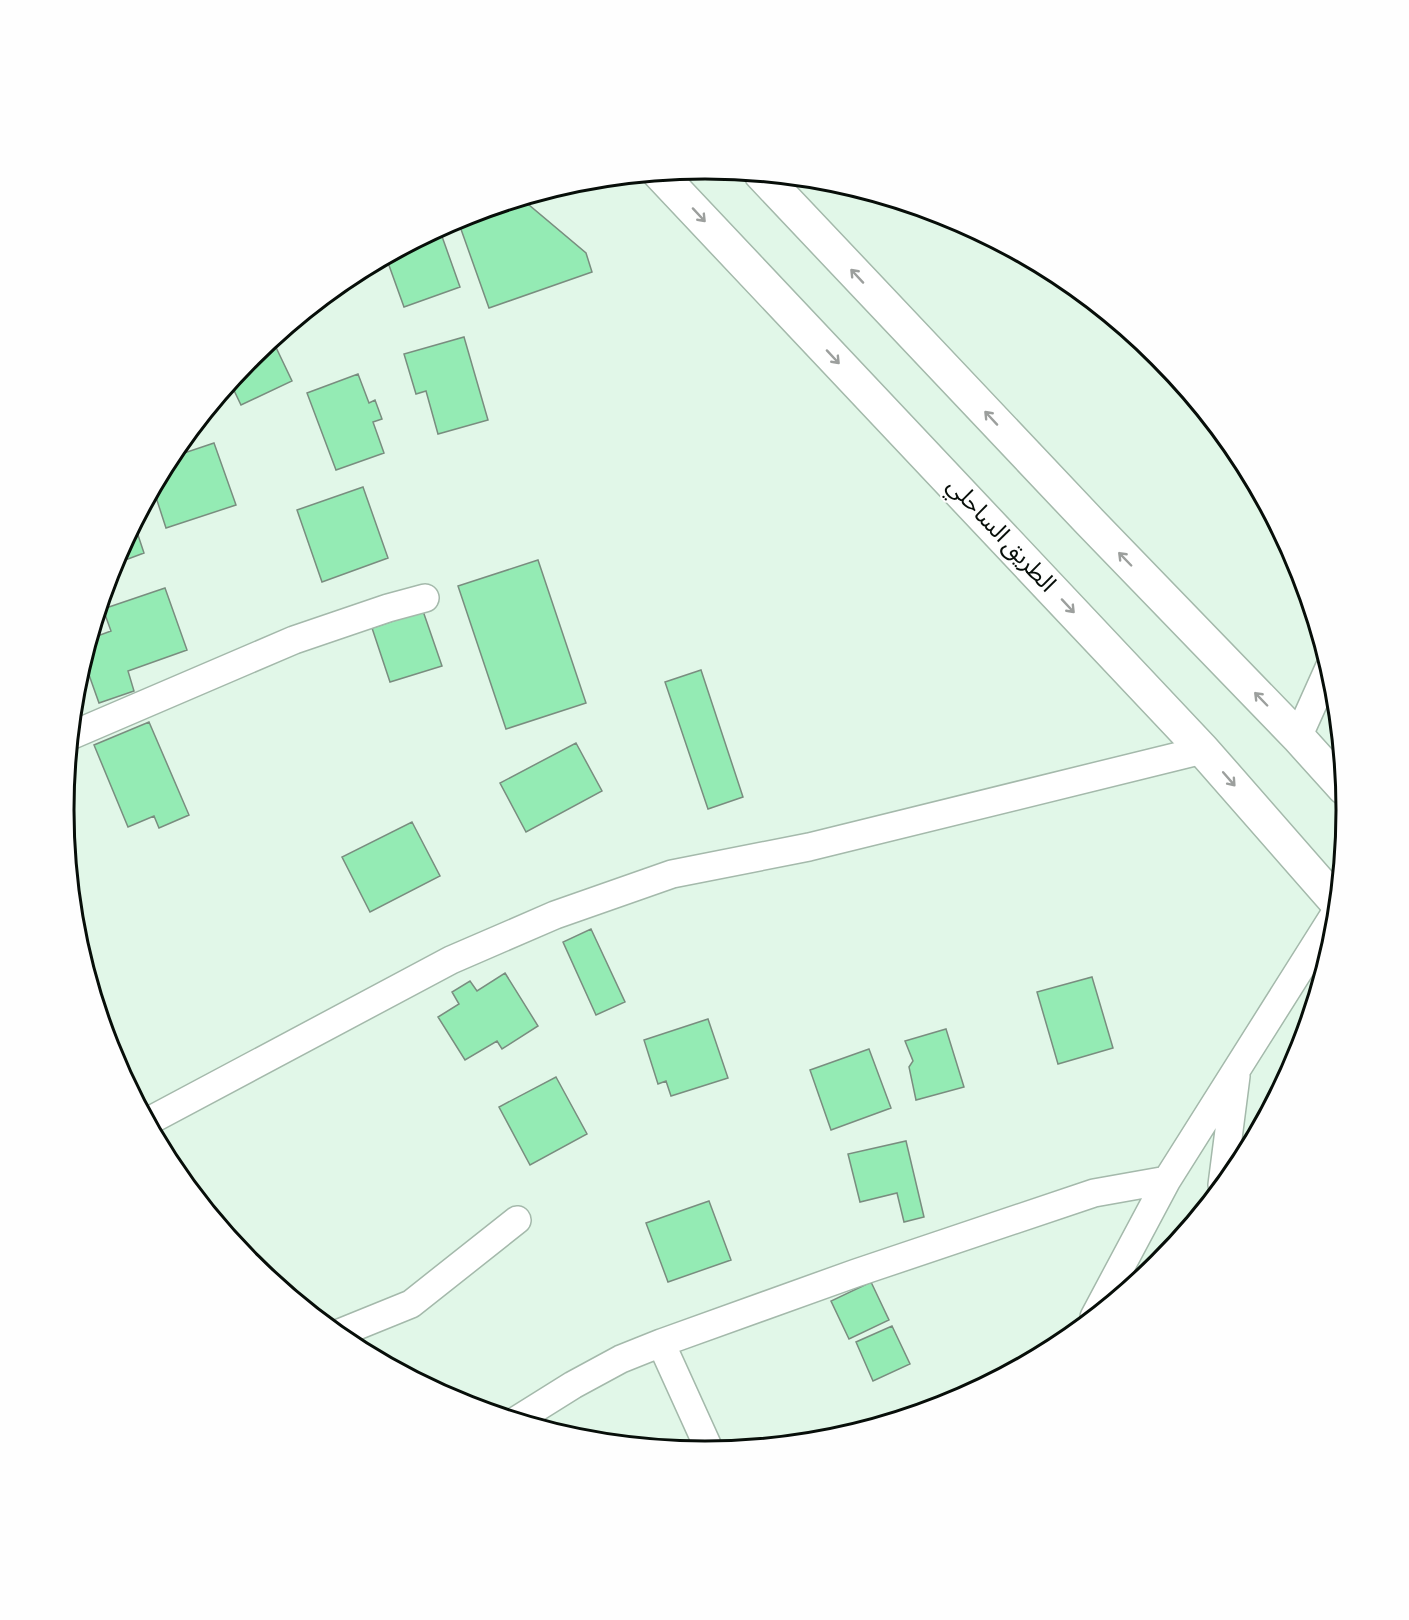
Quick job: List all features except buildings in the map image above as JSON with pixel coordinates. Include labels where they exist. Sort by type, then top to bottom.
[{"type":"highway","name":"الطريق الساحلي","points":[[666,180],[1203,750],[1330,895]]},
{"type":"highway","points":[[769,182],[1334,777]]},
{"type":"street","points":[[79,732],[294,640],[424,598]]},
{"type":"street","points":[[1298,737],[1322,683]]},
{"type":"street","points":[[154,1118],[451,960],[555,915],[672,874],[809,848],[1203,750]]},
{"type":"street","points":[[1104,1298],[1167,1180],[1323,933]]},
{"type":"street","points":[[1224,1167],[1237,1070]]},
{"type":"street","points":[[525,1415],[573,1384],[621,1359],[661,1342],[1094,1193],[1167,1180]]},
{"type":"street","points":[[347,1330],[411,1304],[517,1220]]},
{"type":"street","points":[[661,1342],[705,1441]]}]
